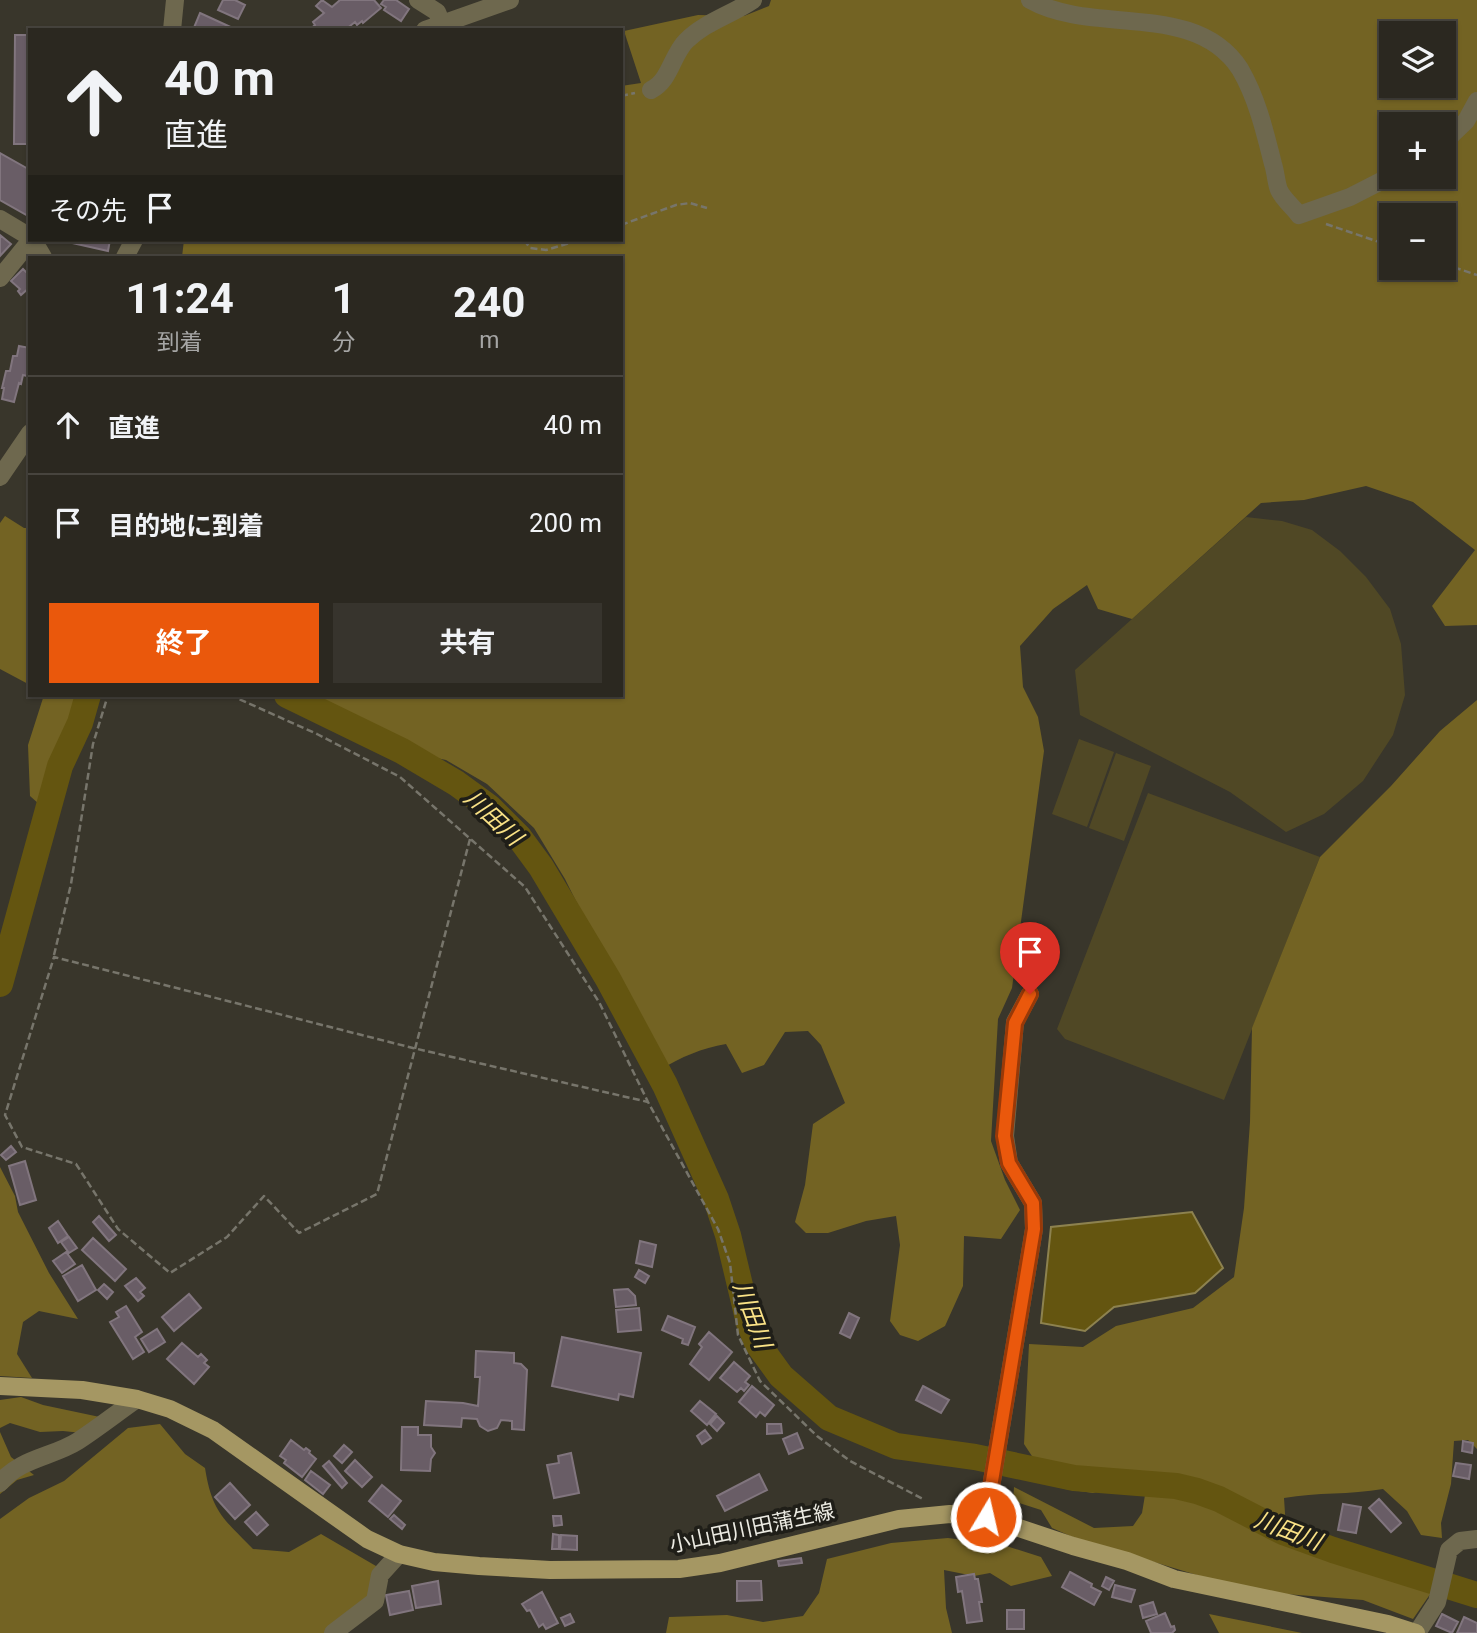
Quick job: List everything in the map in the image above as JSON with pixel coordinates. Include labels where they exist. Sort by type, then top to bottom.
[{"type":"main road","name":"小山田川田蒲生線","points":[[0,1386],[82,1390],[136,1399],[170,1409],[213,1430],[367,1539],[399,1554],[434,1562],[550,1570],[679,1569],[720,1563],[899,1519],[988,1509],[1073,1546],[1127,1561],[1174,1579],[1388,1629],[1417,1633]]},
{"type":"street","points":[[172,28],[175,0]]},
{"type":"street","points":[[418,0],[438,12],[433,27]]},
{"type":"street","points":[[433,27],[510,0]]},
{"type":"street","points":[[651,89],[662,81],[687,40],[713,21],[752,0]]},
{"type":"street","points":[[1030,0],[1044,8],[1074,15],[1172,26],[1205,35],[1226,50],[1241,71],[1260,115],[1278,189],[1299,215],[1350,197],[1379,182]]},
{"type":"street","points":[[1456,131],[1466,121],[1477,101]]},
{"type":"street","points":[[0,219],[28,237]]},
{"type":"street","points":[[0,278],[29,242]]},
{"type":"street","points":[[0,477],[28,436]]},
{"type":"street","points":[[988,1509],[1034,1229],[1033,1203],[1009,1163],[1004,1136],[1015,1023],[1030,994]]},
{"type":"street","points":[[0,1483],[6,1475],[30,1460],[77,1441],[136,1399]]},
{"type":"street","points":[[1417,1633],[1437,1602],[1449,1550],[1460,1541],[1477,1539]]},
{"type":"street","points":[[332,1633],[375,1601],[380,1575],[399,1554]]},
{"type":"path","points":[[623,224],[676,205],[690,203],[707,208]]},
{"type":"path","points":[[1326,224],[1379,242]]},
{"type":"path","points":[[526,242],[530,248],[546,250],[573,242]]},
{"type":"path","points":[[1456,268],[1477,275]]},
{"type":"path","points":[[107,697],[93,744],[71,884],[54,957],[5,1115],[22,1147],[76,1164],[118,1229],[170,1273],[226,1237],[264,1196],[299,1233],[377,1194],[470,838]]},
{"type":"path","points":[[234,697],[317,734],[400,777],[525,887],[599,1002],[648,1102],[718,1229],[730,1263],[738,1335],[760,1381],[817,1436],[850,1461],[950,1514]]},
{"type":"path","points":[[54,957],[413,1048],[648,1102]]},
{"type":"shaded area","points":[[771,0],[1477,0],[1477,625],[1445,626],[1432,606],[1475,550],[1413,502],[1366,486],[1304,500],[1261,503],[1132,619],[1098,609],[1087,585],[1053,609],[1020,646],[1023,687],[1038,717],[1044,751],[1012,988],[998,1019],[991,1141],[1005,1180],[1020,1210],[1001,1239],[964,1236],[963,1286],[945,1326],[918,1341],[900,1335],[890,1321],[900,1245],[896,1216],[866,1221],[828,1233],[806,1233],[795,1222],[805,1185],[813,1124],[845,1103],[821,1045],[808,1031],[785,1032],[764,1065],[742,1073],[726,1044],[692,1054],[660,1070],[565,879],[534,828],[487,784],[446,760],[355,740],[300,697],[623,697],[623,256],[182,256],[184,242],[623,242],[623,86],[641,83],[624,31],[698,15],[744,16],[769,6]]},
{"type":"shaded area","points":[[5,516],[28,528],[28,684],[0,669],[0,523]]},
{"type":"shaded area","points":[[1246,517],[1282,521],[1312,530],[1340,551],[1366,577],[1390,609],[1401,644],[1405,695],[1393,735],[1363,781],[1324,814],[1286,832],[1230,792],[1080,715],[1075,670]]},
{"type":"shaded area","points":[[43,697],[80,697],[57,820],[30,796],[28,745]]},
{"type":"shaded area","points":[[1477,700],[1477,1449],[1468,1440],[1454,1441],[1451,1484],[1441,1523],[1442,1538],[1421,1535],[1407,1511],[1383,1489],[1284,1498],[1287,1544],[1433,1590],[1413,1619],[1363,1600],[1272,1593],[1210,1579],[1075,1538],[1052,1528],[1041,1510],[1013,1501],[1014,1487],[1094,1528],[1133,1526],[1142,1513],[1148,1477],[1093,1493],[1065,1489],[1049,1482],[1024,1444],[1029,1344],[1083,1347],[1116,1326],[1193,1308],[1234,1277],[1244,1208],[1250,1122],[1252,1028],[1320,857],[1391,786],[1440,731]]},
{"type":"shaded area","points":[[1079,739],[1114,752],[1087,827],[1052,814]]},
{"type":"shaded area","points":[[1116,753],[1151,766],[1124,841],[1089,828]]},
{"type":"shaded area","points":[[1148,793],[1320,857],[1224,1100],[1065,1039],[1057,1029]]},
{"type":"shaded area","points":[[0,1167],[15,1196],[18,1212],[49,1273],[78,1319],[39,1311],[23,1322],[17,1354],[32,1378],[0,1376]]},
{"type":"shaded area","points":[[1192,1212],[1223,1268],[1195,1293],[1114,1307],[1085,1331],[1041,1323],[1051,1227]]},
{"type":"shaded area","points":[[21,1397],[43,1405],[114,1420],[101,1435],[63,1431],[40,1432],[10,1423],[0,1428],[0,1400]]},
{"type":"shaded area","points":[[160,1424],[185,1454],[205,1468],[215,1505],[253,1549],[289,1552],[321,1534],[388,1573],[343,1633],[0,1633],[0,1519],[29,1498],[64,1481],[128,1428]]},
{"type":"shaded area","points":[[0,1432],[11,1457],[34,1475],[17,1480],[0,1494]]},
{"type":"shaded area","points":[[948,1538],[1003,1545],[1041,1557],[1052,1576],[1011,1586],[990,1573],[974,1576],[944,1570],[946,1608],[952,1633],[666,1633],[669,1617],[727,1615],[763,1622],[803,1616],[819,1593],[827,1559],[891,1543]]},
{"type":"shaded area","points":[[1209,1614],[1302,1633],[1219,1633]]},
{"type":"building","points":[[223,0],[235,0],[245,5],[238,19],[218,10]]},
{"type":"building","points":[[322,0],[332,7],[340,0],[374,0],[381,8],[363,23],[362,21],[357,25],[355,22],[348,28],[311,28],[315,25],[313,22],[324,13],[316,6]]},
{"type":"building","points":[[384,0],[396,0],[409,9],[401,21],[384,10],[386,7],[381,4]]},
{"type":"building","points":[[200,13],[233,28],[194,28]]},
{"type":"building","points":[[15,35],[28,35],[28,144],[14,144]]},
{"type":"building","points":[[0,153],[28,169],[28,216],[0,200]]},
{"type":"building","points":[[0,235],[11,244],[0,256]]},
{"type":"building","points":[[68,242],[110,242],[108,251]]},
{"type":"building","points":[[23,269],[28,274],[28,289],[21,295],[18,291],[20,289],[11,281]]},
{"type":"building","points":[[19,346],[28,348],[27,376],[23,375],[21,384],[19,383],[14,402],[2,399],[2,388],[13,356],[17,356]]},
{"type":"building","points":[[11,1146],[16,1152],[6,1160],[1,1155]]},
{"type":"building","points":[[25,1161],[36,1200],[20,1205],[9,1166]]},
{"type":"building","points":[[99,1216],[116,1235],[109,1241],[93,1222]]},
{"type":"building","points":[[58,1221],[68,1236],[58,1243],[49,1228]]},
{"type":"building","points":[[69,1237],[77,1248],[69,1253],[61,1242]]},
{"type":"building","points":[[93,1238],[126,1269],[115,1281],[82,1250]]},
{"type":"building","points":[[640,1241],[656,1245],[652,1267],[636,1263]]},
{"type":"building","points":[[66,1252],[75,1264],[62,1273],[53,1261]]},
{"type":"building","points":[[82,1265],[96,1290],[78,1301],[63,1276]]},
{"type":"building","points":[[639,1270],[649,1276],[645,1283],[635,1277]]},
{"type":"building","points":[[136,1278],[145,1288],[140,1292],[144,1296],[138,1301],[125,1286]]},
{"type":"building","points":[[104,1284],[113,1292],[107,1299],[98,1290]]},
{"type":"building","points":[[628,1289],[635,1296],[636,1305],[616,1307],[614,1290]]},
{"type":"building","points":[[189,1294],[201,1308],[174,1331],[162,1317]]},
{"type":"building","points":[[126,1306],[142,1332],[135,1337],[144,1352],[133,1359],[110,1322],[119,1317],[116,1312]]},
{"type":"building","points":[[639,1308],[641,1330],[618,1332],[616,1310]]},
{"type":"building","points":[[849,1313],[859,1318],[850,1338],[840,1333]]},
{"type":"building","points":[[668,1316],[695,1327],[688,1345],[682,1343],[683,1339],[662,1330]]},
{"type":"building","points":[[157,1329],[165,1342],[149,1352],[141,1339]]},
{"type":"building","points":[[709,1332],[732,1352],[709,1380],[690,1364],[702,1347],[699,1344]]},
{"type":"building","points":[[562,1337],[641,1353],[633,1397],[619,1394],[618,1400],[552,1386]]},
{"type":"building","points":[[182,1343],[198,1357],[201,1354],[207,1360],[204,1363],[209,1367],[194,1384],[167,1359]]},
{"type":"building","points":[[476,1351],[514,1353],[514,1363],[521,1364],[527,1370],[524,1430],[512,1429],[512,1421],[501,1420],[497,1428],[488,1431],[480,1426],[477,1419],[462,1418],[461,1427],[424,1425],[426,1401],[478,1406],[480,1377],[475,1377]]},
{"type":"building","points":[[734,1362],[750,1376],[745,1382],[749,1385],[744,1391],[741,1388],[737,1392],[720,1378]]},
{"type":"building","points":[[752,1386],[774,1405],[765,1416],[760,1412],[756,1417],[739,1402]]},
{"type":"building","points":[[923,1386],[949,1400],[941,1413],[916,1400]]},
{"type":"building","points":[[700,1401],[716,1414],[707,1425],[691,1411]]},
{"type":"building","points":[[717,1416],[724,1423],[717,1431],[710,1424]]},
{"type":"building","points":[[767,1424],[781,1424],[782,1433],[767,1434]]},
{"type":"building","points":[[402,1427],[418,1427],[418,1435],[431,1435],[431,1447],[435,1453],[431,1459],[430,1471],[401,1470]]},
{"type":"building","points":[[705,1430],[711,1438],[702,1444],[697,1436]]},
{"type":"building","points":[[797,1433],[803,1448],[789,1454],[783,1439]]},
{"type":"building","points":[[291,1440],[304,1450],[306,1448],[310,1451],[316,1459],[302,1477],[284,1463],[286,1460],[280,1456]]},
{"type":"building","points":[[1463,1441],[1473,1443],[1472,1453],[1462,1451]]},
{"type":"building","points":[[344,1445],[352,1452],[342,1463],[334,1456]]},
{"type":"building","points":[[571,1453],[579,1493],[554,1498],[547,1465],[559,1463],[558,1456]]},
{"type":"building","points":[[355,1460],[372,1477],[362,1487],[345,1471]]},
{"type":"building","points":[[329,1461],[347,1483],[342,1488],[323,1466]]},
{"type":"building","points":[[1456,1463],[1471,1465],[1469,1479],[1453,1476]]},
{"type":"building","points":[[311,1471],[330,1485],[323,1494],[305,1480]]},
{"type":"building","points":[[759,1474],[767,1490],[725,1511],[717,1496]]},
{"type":"building","points":[[230,1483],[250,1505],[235,1519],[215,1497]]},
{"type":"building","points":[[382,1485],[401,1501],[388,1517],[369,1501]]},
{"type":"building","points":[[1379,1499],[1401,1523],[1391,1532],[1369,1508]]},
{"type":"building","points":[[1343,1504],[1361,1507],[1356,1533],[1338,1530]]},
{"type":"building","points":[[256,1512],[268,1525],[257,1535],[245,1522]]},
{"type":"building","points":[[394,1515],[405,1525],[402,1529],[390,1519]]},
{"type":"building","points":[[553,1516],[561,1516],[562,1525],[554,1526]]},
{"type":"building","points":[[553,1534],[559,1535],[559,1549],[552,1549]]},
{"type":"building","points":[[561,1535],[577,1536],[577,1550],[560,1549]]},
{"type":"building","points":[[801,1558],[802,1563],[779,1566],[778,1561]]},
{"type":"building","points":[[1070,1572],[1101,1592],[1094,1605],[1062,1587]]},
{"type":"building","points":[[974,1574],[975,1579],[978,1579],[982,1602],[979,1602],[982,1621],[967,1623],[962,1591],[958,1592],[956,1577]]},
{"type":"building","points":[[1106,1577],[1114,1581],[1109,1590],[1102,1586]]},
{"type":"building","points":[[438,1581],[441,1604],[416,1608],[412,1586]]},
{"type":"building","points":[[737,1581],[761,1581],[762,1600],[737,1601]]},
{"type":"building","points":[[1115,1585],[1135,1590],[1131,1602],[1112,1597]]},
{"type":"building","points":[[409,1591],[413,1610],[390,1615],[386,1595]]},
{"type":"building","points":[[542,1592],[558,1623],[546,1629],[543,1624],[539,1627],[530,1610],[527,1611],[522,1604]]},
{"type":"building","points":[[1153,1602],[1157,1614],[1143,1618],[1140,1606]]},
{"type":"building","points":[[1007,1610],[1024,1610],[1024,1629],[1007,1629]]},
{"type":"building","points":[[1165,1613],[1175,1630],[1172,1633],[1151,1633],[1146,1621]]},
{"type":"building","points":[[570,1614],[574,1622],[565,1626],[561,1618]]},
{"type":"building","points":[[1442,1614],[1458,1622],[1452,1633],[1436,1626]]},
{"type":"building","points":[[1464,1617],[1477,1623],[1477,1633],[1457,1633]]},
{"type":"waterway","name":"川田川","points":[[0,984],[60,766],[80,723],[87,697]]},
{"type":"waterway","name":"川田川","points":[[291,697],[402,751],[456,783],[489,807],[519,837],[541,867],[608,979],[665,1085],[716,1199],[728,1235],[749,1323],[757,1343],[781,1376],[829,1418],[896,1446],[975,1457],[1074,1478],[1176,1486],[1197,1491],[1219,1499],[1283,1532],[1477,1595]]},
{"type":"route","points":[[986,1517],[1034,1229],[1033,1203],[1009,1163],[1004,1136],[1015,1023],[1030,994]]}]
